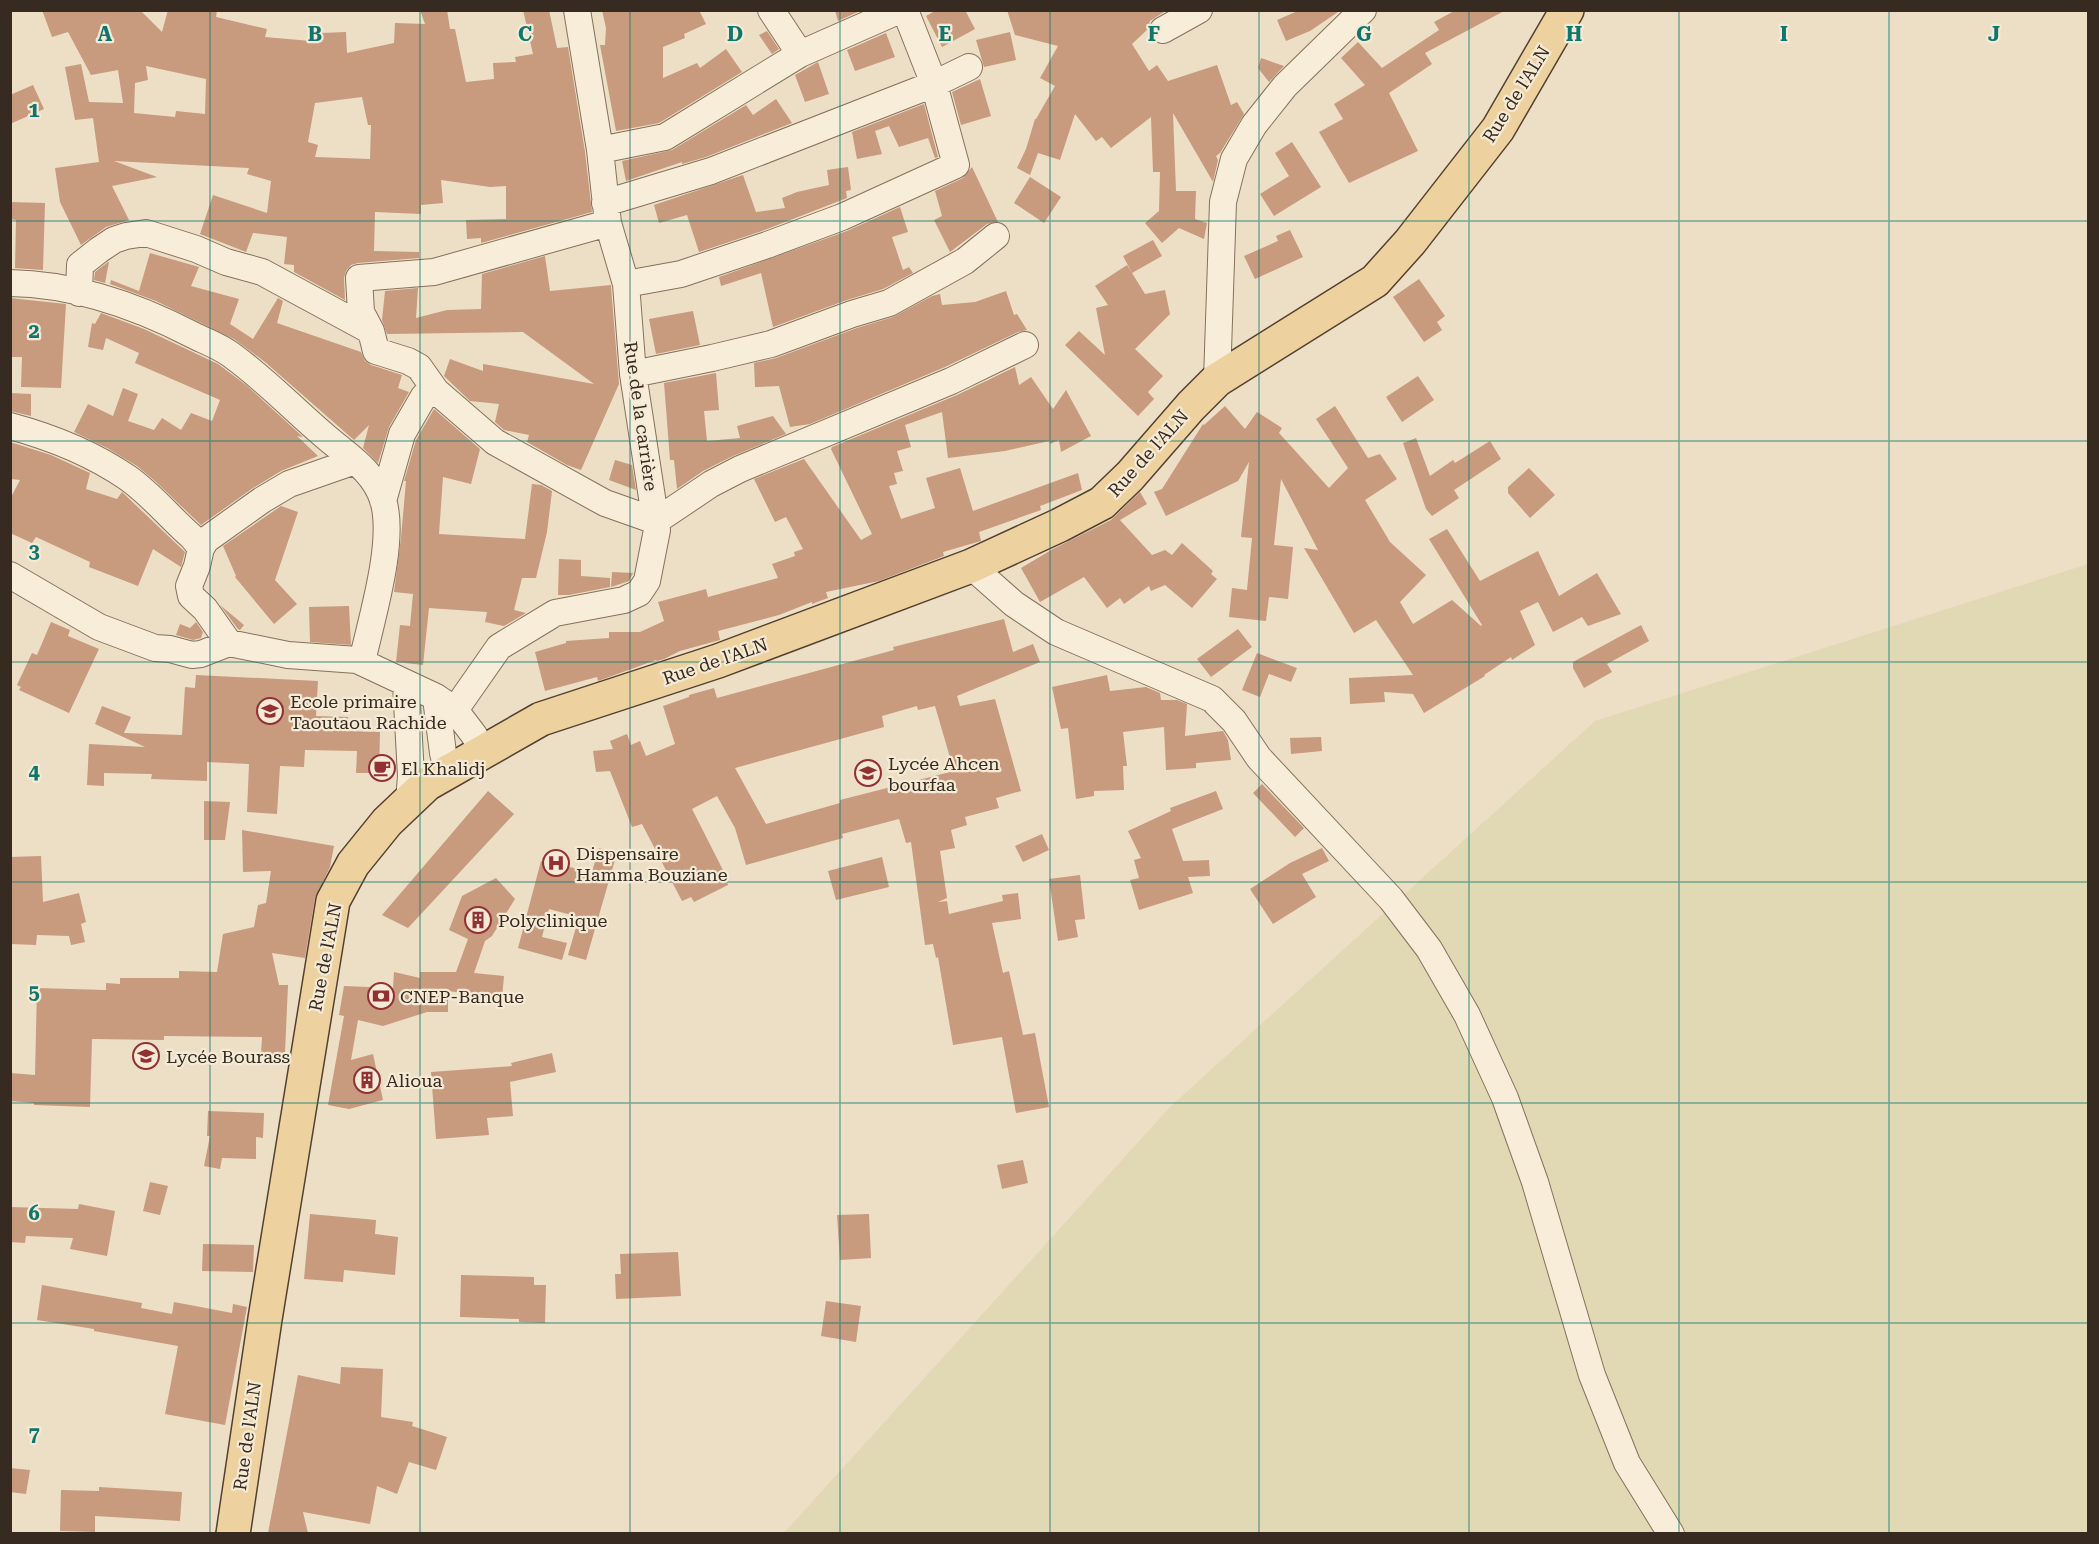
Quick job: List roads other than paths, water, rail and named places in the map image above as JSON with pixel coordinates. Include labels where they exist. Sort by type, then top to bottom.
[{"type":"main road","name":"Rue de l'ALN","points":[[233,1533],[265,1319],[333,901],[353,864],[387,822],[427,784],[542,719],[718,661],[971,566],[1102,503],[1130,476],[1191,406],[1217,380],[1375,281],[1410,242],[1498,129],[1567,10]]},
{"type":"street","name":"Rue de la carrière","points":[[443,709],[499,646],[555,613],[624,600],[639,593],[647,581],[657,530],[633,374],[626,284],[607,213],[600,150],[577,10]]},
{"type":"street","points":[[771,10],[800,54]]},
{"type":"street","points":[[600,150],[664,137],[800,54],[900,10]]},
{"type":"street","points":[[626,284],[681,274],[767,245],[842,217],[956,165],[933,84],[905,10]]},
{"type":"street","points":[[1162,30],[1199,10]]},
{"type":"street","points":[[1217,380],[1223,202],[1234,159],[1254,125],[1285,86],[1364,10]]},
{"type":"street","points":[[969,67],[933,84],[607,213],[434,272],[359,278],[361,312],[371,332],[376,351],[419,367],[436,391],[495,442],[605,503],[656,521],[711,484],[740,469],[951,381],[1025,345]]},
{"type":"street","points":[[80,292],[80,266],[87,258],[114,240],[146,233],[196,249],[226,262],[262,272],[371,332]]},
{"type":"street","points":[[633,374],[771,344],[889,303],[965,261],[996,236]]},
{"type":"street","points":[[10,283],[80,292],[140,310],[227,352],[285,398],[369,473],[378,488],[386,513],[385,556],[362,662]]},
{"type":"street","points":[[383,501],[402,434],[424,396],[436,391]]},
{"type":"street","points":[[10,426],[36,433],[65,445],[128,478],[157,503],[201,548]]},
{"type":"street","points":[[230,643],[205,609],[191,596],[189,585],[198,566],[201,548],[206,540],[262,500],[289,484],[355,461]]},
{"type":"street","points":[[971,566],[1014,604],[1056,632],[1212,699],[1234,721],[1259,758],[1391,899],[1430,949],[1467,1015],[1505,1098],[1535,1182],[1592,1376],[1627,1463],[1671,1533]]},
{"type":"street","points":[[10,575],[99,627],[155,648],[170,649],[192,655],[230,643],[288,655],[362,662],[406,684],[443,709],[474,735],[483,752]]},
{"type":"street","points":[[406,684],[411,776],[409,801]]},
{"type":"street","points":[[443,709],[443,753],[448,773]]},
{"type":"place","name":"Ecole primaire Taoutaou Rachide","points":[[270,711]]},
{"type":"place","name":"El Khalidj","points":[[382,768]]},
{"type":"place","name":"Lycée Ahcen bourfaa","points":[[868,773]]},
{"type":"place","name":"Dispensaire Hamma Bouziane","points":[[556,863]]},
{"type":"place","name":"Polyclinique","points":[[478,920]]},
{"type":"place","name":"CNEP-Banque","points":[[381,996]]},
{"type":"place","name":"Lycée Bourass","points":[[146,1056]]},
{"type":"place","name":"Alioua","points":[[367,1080]]}]
